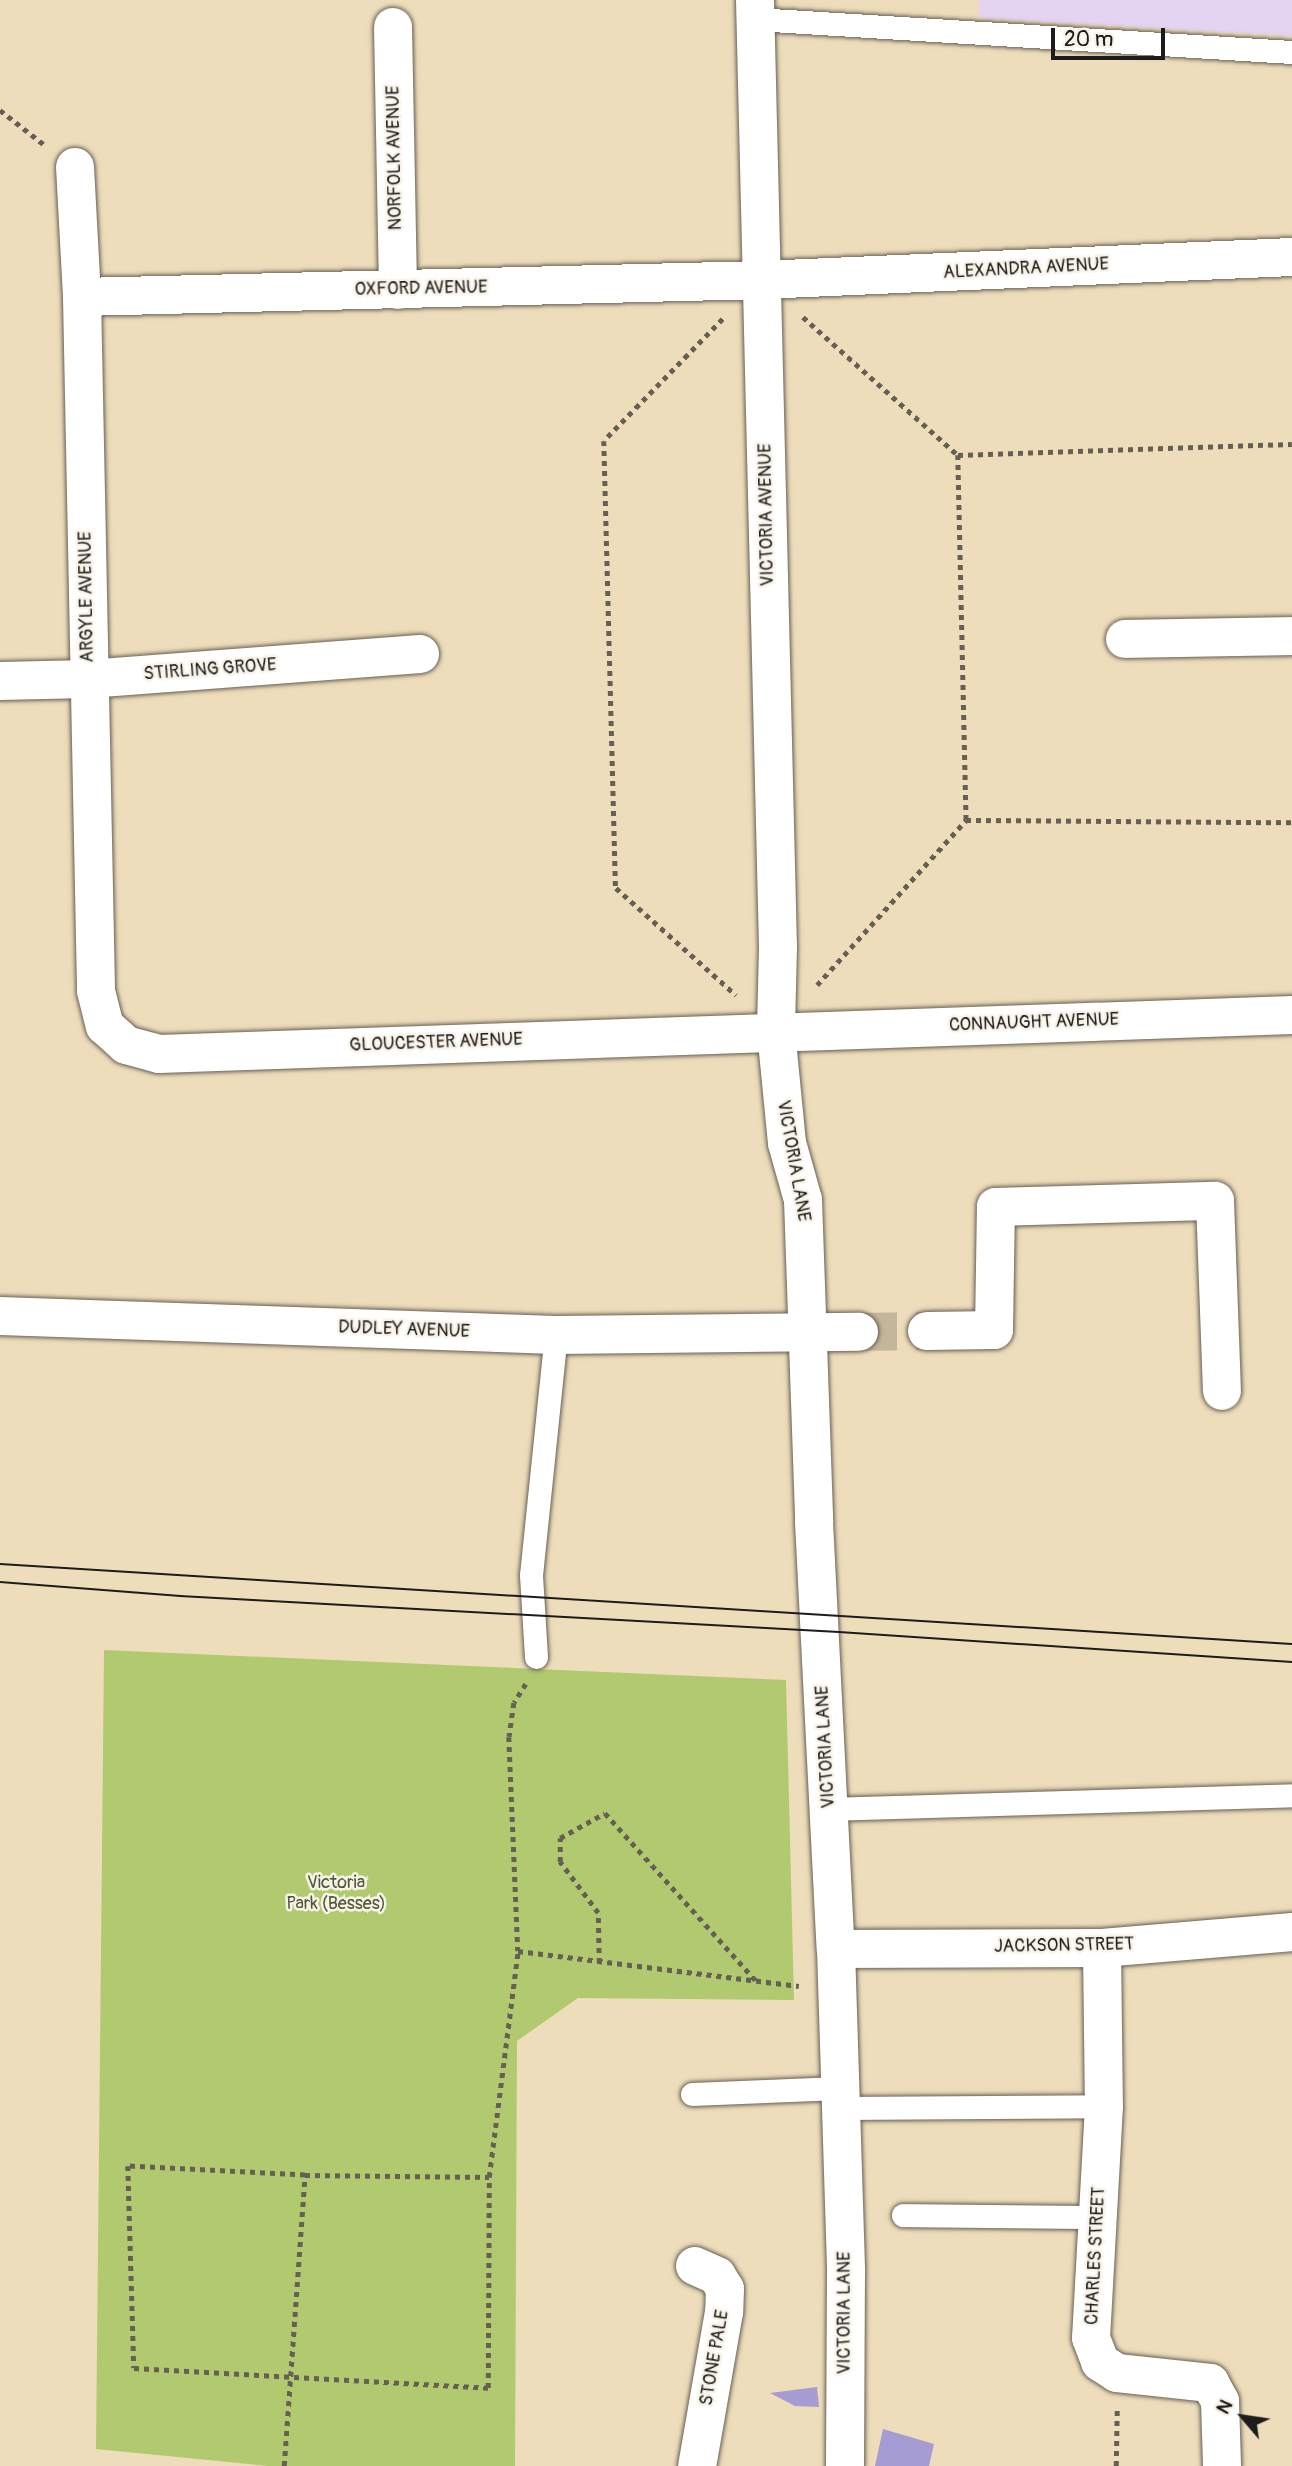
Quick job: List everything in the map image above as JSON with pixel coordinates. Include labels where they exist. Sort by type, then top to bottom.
[{"type":"street","name":"VICTORIA AVENUE","points":[[755,9],[778,947],[776,1031]]},
{"type":"street","name":"NORFOLK AVENUE","points":[[393,27],[398,290]]},
{"type":"street","name":"ARGYLE AVENUE","points":[[75,167],[82,298],[96,991],[105,1026]]},
{"type":"street","name":"ALEXANDRA AVENUE","points":[[761,280],[1292,257]]},
{"type":"street","name":"OXFORD AVENUE","points":[[82,298],[761,280]]},
{"type":"street","points":[[1125,639],[1292,636]]},
{"type":"street","name":"STIRLING GROVE","points":[[0,681],[88,679],[420,654]]},
{"type":"street","name":"CONNAUGHT AVENUE","points":[[776,1031],[1292,1015]]},
{"type":"street","name":"GLOUCESTER AVENUE","points":[[105,1026],[126,1045],[159,1054],[776,1031]]},
{"type":"street","name":"VICTORIA LANE","points":[[776,1031],[787,1143],[803,1200],[814,1522],[836,1949],[835,1990],[846,2272],[845,2466]]},
{"type":"street","points":[[927,1331],[994,1330],[996,1207],[1215,1201],[1222,1391]]},
{"type":"street","name":"DUDLEY AVENUE","points":[[0,1316],[556,1335],[859,1332]]},
{"type":"street","name":"JACKSON STREET","points":[[836,1949],[1102,1948],[1292,1932]]},
{"type":"street","name":"CHARLES STREET","points":[[1102,1948],[1104,2106],[1091,2338],[1100,2362],[1117,2373]]},
{"type":"street","name":"STONE PALE","points":[[695,2266],[717,2276],[725,2290],[724,2312],[697,2466]]},
{"type":"street","points":[[1117,2373],[1210,2382],[1220,2401],[1222,2466]]},
{"type":"lane","points":[[755,9],[1292,52]]},
{"type":"lane","points":[[536,1657],[531,1574],[556,1335]]},
{"type":"lane","points":[[830,1809],[1292,1795]]},
{"type":"lane","points":[[692,2094],[1104,2106]]},
{"type":"lane","points":[[903,2215],[1098,2217]]},
{"type":"path","points":[[0,110],[75,167]]},
{"type":"path","points":[[958,455],[966,820],[776,1031],[616,888],[604,441],[761,280],[958,455],[1292,443]]},
{"type":"path","points":[[966,820],[1292,822]]},
{"type":"path","points":[[489,2177],[305,2175],[128,2166],[134,2368],[290,2379],[488,2388],[489,2177],[518,1951],[509,1737],[514,1703],[532,1673],[536,1657]]},
{"type":"path","points":[[599,1963],[598,1913],[560,1862],[560,1838],[605,1813],[757,1982]]},
{"type":"path","points":[[518,1951],[835,1990]]},
{"type":"path","points":[[284,2466],[305,2175]]},
{"type":"path","points":[[1116,2466],[1117,2373]]},
{"type":"shaded area","points":[[979,0],[1292,0],[1292,36],[979,18]]},
{"type":"green space","name":"Victoria Park (Besses)","points":[[104,1650],[786,1680],[794,2000],[578,1998],[517,2041],[515,2466],[268,2466],[96,2449]]},
{"type":"building","points":[[817,2387],[819,2407],[795,2406],[770,2393]]},
{"type":"building","points":[[883,2429],[934,2444],[929,2466],[875,2466]]},
{"type":"tunnel","points":[[859,1332],[927,1331]]},
{"type":"tram line","points":[[0,1564],[1292,1644]]},
{"type":"tram line","points":[[0,1582],[180,1596],[839,1632],[1292,1662]]}]
